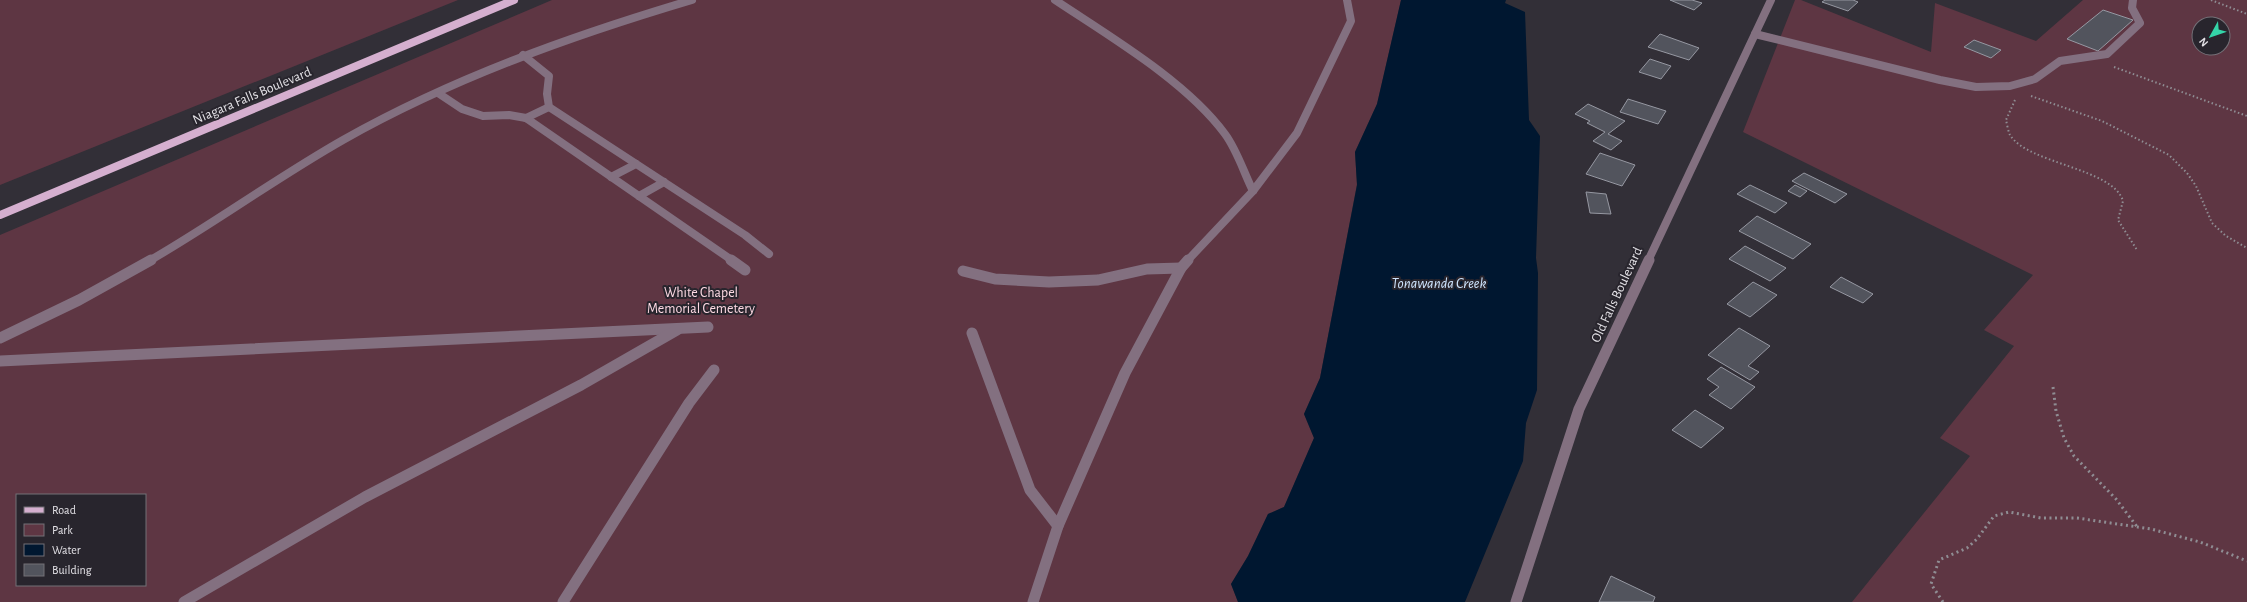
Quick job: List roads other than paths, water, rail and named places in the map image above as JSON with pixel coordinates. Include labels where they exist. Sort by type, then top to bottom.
[{"type":"main road","name":"Niagara Falls Boulevard","points":[[0,215],[514,0]]},
{"type":"street","points":[[0,338],[63,308],[155,258],[343,140],[438,93],[522,55],[590,30],[692,0]]},
{"type":"street","points":[[1055,0],[1144,59],[1197,103],[1225,134],[1253,191]]},
{"type":"street","points":[[1033,602],[1058,526],[1125,373],[1181,268],[1253,191],[1297,133],[1351,21],[1347,0]]},
{"type":"street","points":[[1755,34],[1940,80],[1976,87],[2013,85],[2035,80],[2060,61],[2090,58],[2107,54],[2140,22],[2132,8],[2133,0]]},
{"type":"street","name":"Old Falls Boulevard","points":[[1516,602],[1579,409],[1769,5]]},
{"type":"street","points":[[522,55],[549,76],[547,94],[549,107],[745,235],[769,254]]},
{"type":"street","points":[[438,93],[462,109],[483,116],[509,115],[526,118],[745,270]]},
{"type":"street","points":[[526,118],[549,107]]},
{"type":"street","points":[[611,177],[636,164]]},
{"type":"street","points":[[640,196],[664,182]]},
{"type":"street","points":[[963,271],[995,279],[1049,282],[1098,280],[1147,269],[1181,268]]},
{"type":"street","points":[[0,361],[708,327]]},
{"type":"street","points":[[184,602],[365,497],[581,385],[679,329]]},
{"type":"street","points":[[972,333],[1030,490],[1058,526]]},
{"type":"street","points":[[563,602],[689,404],[714,370]]},
{"type":"water","name":"Tonawanda Creek","points":[[1401,0],[1506,0],[1505,3],[1525,12],[1529,120],[1540,136],[1536,258],[1538,273],[1537,390],[1526,423],[1523,461],[1465,602],[1238,602],[1231,584],[1248,556],[1268,514],[1284,507],[1314,438],[1304,414],[1320,378],[1357,185],[1355,152],[1377,104]]},
{"type":"park label","name":"White Chapel Memorial Cemetery","points":[[701,302]]}]
